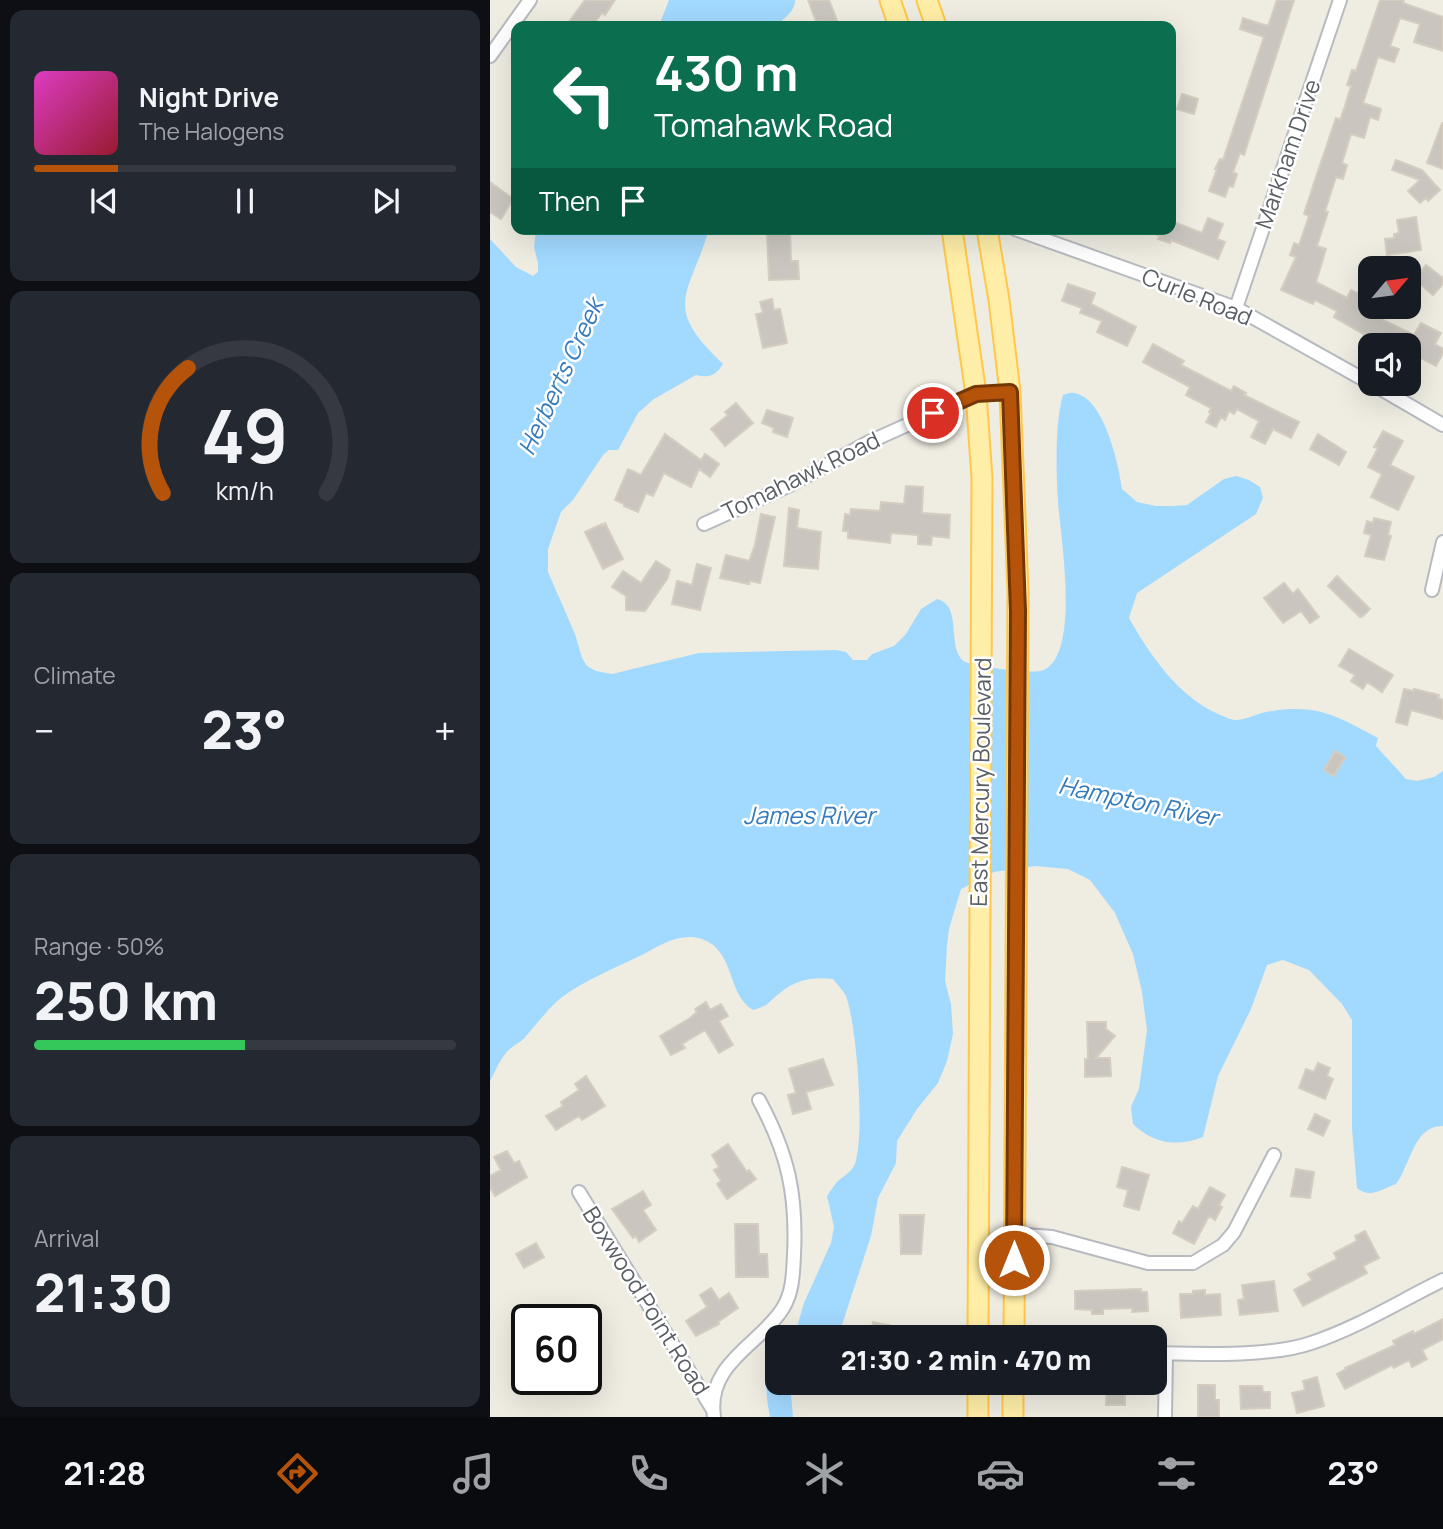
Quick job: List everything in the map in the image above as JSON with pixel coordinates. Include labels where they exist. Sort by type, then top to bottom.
[{"type":"main road","points":[[890,0],[897,21]]},
{"type":"main road","points":[[927,0],[934,21]]},
{"type":"main road","name":"East Mercury Boulevard","points":[[953,235],[976,394],[982,478],[978,1325]]},
{"type":"main road","name":"East Mercury Boulevard","points":[[988,235],[1010,392],[1018,649],[1014,1325]]},
{"type":"main road","points":[[978,1395],[978,1417]]},
{"type":"main road","points":[[1013,1395],[1013,1417]]},
{"type":"street","points":[[515,21],[530,0]]},
{"type":"street","name":"Markham Drive","points":[[1236,308],[1340,0]]},
{"type":"street","points":[[490,56],[511,27]]},
{"type":"street","name":"Curle Road","points":[[1032,235],[1236,308],[1358,376]]},
{"type":"street","name":"Tomahawk Road","points":[[704,524],[788,486],[869,442],[976,394]]},
{"type":"street","name":"Curle Road","points":[[1393,396],[1443,425]]},
{"type":"street","points":[[1432,590],[1443,542]]},
{"type":"street","name":"Boxwood Point Road","points":[[713,1414],[717,1388],[725,1368],[783,1308],[793,1279],[796,1224],[790,1172],[775,1130],[759,1100]]},
{"type":"street","points":[[1014,1234],[1052,1237],[1148,1264],[1193,1263],[1223,1245],[1234,1232],[1275,1155]]},
{"type":"street","name":"Boxwood Point Road","points":[[579,1192],[713,1414]]},
{"type":"street","points":[[1167,1353],[1268,1352],[1310,1344],[1443,1280]]},
{"type":"street","points":[[1163,1395],[1165,1417]]},
{"type":"lane","points":[[976,394],[1010,392]]},
{"type":"water","points":[[669,0],[795,0],[791,11],[781,21],[661,21]]},
{"type":"water","name":"James River","points":[[535,235],[707,235],[688,286],[686,313],[692,328],[723,364],[712,375],[696,375],[654,399],[638,413],[618,450],[609,450],[603,455],[573,500],[561,512],[548,549],[548,572],[575,634],[582,658],[587,666],[596,671],[612,674],[699,653],[836,650],[846,652],[853,660],[867,660],[872,654],[894,646],[906,634],[921,609],[937,599],[946,604],[950,611],[955,643],[962,660],[1009,670],[1044,670],[1055,659],[1062,641],[1065,617],[1066,591],[1058,501],[1057,447],[1060,406],[1063,395],[1068,393],[1085,397],[1094,406],[1108,434],[1122,489],[1137,502],[1156,506],[1187,505],[1224,479],[1236,476],[1260,487],[1263,498],[1256,514],[1137,593],[1129,618],[1157,661],[1179,687],[1220,715],[1235,720],[1288,709],[1328,714],[1378,738],[1376,746],[1406,779],[1417,781],[1434,777],[1443,771],[1443,1126],[1425,1132],[1419,1139],[1396,1184],[1371,1193],[1357,1188],[1352,1128],[1352,1020],[1342,1004],[1309,970],[1283,960],[1267,965],[1251,1009],[1218,1076],[1203,1137],[1184,1142],[1166,1142],[1149,1136],[1133,1124],[1131,1107],[1139,1089],[1147,1030],[1133,954],[1115,913],[1090,880],[1068,869],[1035,866],[994,872],[961,889],[947,945],[945,981],[951,1004],[953,1034],[947,1061],[938,1083],[917,1109],[897,1141],[896,1163],[878,1198],[871,1236],[842,1325],[798,1325],[804,1303],[831,1243],[834,1227],[827,1196],[855,1164],[858,1149],[858,1080],[853,1031],[846,996],[833,979],[818,978],[799,982],[753,1010],[738,994],[721,953],[713,945],[694,937],[678,938],[601,974],[562,997],[501,1059],[490,1081],[490,239],[516,267],[533,276],[538,272],[534,247]]},
{"type":"water","points":[[767,1395],[791,1395],[793,1417],[770,1417]]},
{"type":"building","points":[[585,0],[615,0],[605,15],[602,13],[596,21],[570,21]]},
{"type":"building","points":[[808,0],[829,0],[837,21],[816,21]]},
{"type":"building","points":[[1277,0],[1294,0],[1244,155],[1240,153],[1233,172],[1237,174],[1233,187],[1229,186],[1225,197],[1209,191],[1215,169],[1220,159],[1223,160],[1264,37],[1240,29],[1243,18],[1268,26]]},
{"type":"building","points":[[1380,0],[1404,0],[1403,3],[1443,17],[1443,51],[1414,42],[1420,24],[1400,18],[1390,46],[1399,49],[1394,62],[1378,57],[1363,103],[1381,109],[1378,120],[1370,117],[1364,138],[1351,134],[1342,163],[1347,165],[1343,179],[1336,177],[1317,246],[1326,249],[1316,282],[1347,298],[1351,290],[1358,293],[1358,319],[1381,319],[1410,333],[1362,333],[1334,317],[1337,311],[1315,300],[1313,304],[1281,290],[1296,257],[1290,255],[1294,243],[1299,245],[1309,216],[1304,214],[1336,118],[1340,120],[1345,106],[1352,70],[1356,71]]},
{"type":"building","points":[[1182,94],[1198,99],[1194,114],[1177,109]]},
{"type":"building","points":[[1443,123],[1443,169],[1427,163]]},
{"type":"building","points":[[1396,160],[1422,170],[1440,190],[1428,201],[1426,198],[1420,203],[1408,191],[1420,180],[1392,170]]},
{"type":"building","points":[[490,182],[511,198],[511,202],[501,219],[490,212]]},
{"type":"building","points":[[1416,217],[1421,250],[1387,255],[1385,239],[1394,238],[1394,234],[1399,233],[1397,220]]},
{"type":"building","points":[[1208,218],[1223,224],[1217,239],[1225,242],[1218,259],[1171,240],[1170,243],[1158,239],[1160,236],[1157,235],[1176,235],[1176,223],[1202,233]]},
{"type":"building","points":[[767,235],[790,235],[791,261],[798,261],[799,279],[769,280]]},
{"type":"building","points":[[1426,265],[1443,278],[1443,284],[1433,295],[1421,285],[1421,271]]},
{"type":"building","points":[[1068,284],[1095,293],[1091,304],[1136,327],[1127,346],[1097,332],[1102,321],[1080,313],[1082,308],[1062,301]]},
{"type":"building","points":[[772,299],[774,310],[780,309],[787,343],[763,348],[756,314],[763,313],[760,302]]},
{"type":"building","points":[[1421,323],[1441,333],[1435,344],[1443,349],[1443,353],[1436,366],[1421,358],[1421,333],[1415,333]]},
{"type":"building","points":[[1153,344],[1184,361],[1181,365],[1231,391],[1234,386],[1246,393],[1244,395],[1299,422],[1291,438],[1273,429],[1265,444],[1251,437],[1259,421],[1237,409],[1234,414],[1229,411],[1225,420],[1221,417],[1216,427],[1206,422],[1211,408],[1186,395],[1190,387],[1143,362]]},
{"type":"building","points":[[736,403],[753,423],[725,446],[711,429],[728,415],[725,412]]},
{"type":"building","points":[[767,410],[793,418],[787,437],[773,432],[774,428],[762,423]]},
{"type":"building","points":[[1383,431],[1403,441],[1390,465],[1414,477],[1398,510],[1371,497],[1382,474],[1368,467],[1378,448],[1374,447]]},
{"type":"building","points":[[665,434],[701,460],[705,454],[719,464],[710,477],[699,469],[691,487],[664,473],[653,496],[646,493],[638,512],[624,506],[615,500],[628,469],[641,475]]},
{"type":"building","points":[[1318,434],[1346,452],[1339,465],[1310,449]]},
{"type":"building","points":[[906,486],[923,487],[922,513],[950,515],[949,538],[932,536],[931,545],[918,544],[918,535],[891,533],[890,543],[848,538],[848,531],[843,531],[845,514],[850,515],[851,509],[880,511],[881,502],[904,504]]},
{"type":"building","points":[[789,508],[799,510],[797,528],[821,532],[818,569],[784,566]]},
{"type":"building","points":[[761,514],[775,517],[760,583],[750,581],[749,584],[720,578],[726,555],[749,561]]},
{"type":"building","points":[[1374,518],[1391,522],[1388,535],[1391,536],[1384,560],[1365,556],[1371,535],[1364,533],[1367,521],[1373,523]]},
{"type":"building","points":[[605,523],[623,559],[603,569],[585,532]]},
{"type":"building","points":[[656,561],[670,570],[667,579],[645,611],[626,610],[626,596],[612,587],[623,571],[641,583]]},
{"type":"building","points":[[697,564],[711,568],[700,610],[672,604],[677,581],[692,585]]},
{"type":"building","points":[[1337,576],[1370,609],[1363,616],[1360,617],[1328,586]]},
{"type":"building","points":[[1284,583],[1293,594],[1298,589],[1319,617],[1310,623],[1301,611],[1283,623],[1264,598]]},
{"type":"building","points":[[1349,649],[1393,675],[1382,692],[1367,682],[1363,689],[1351,681],[1355,675],[1339,666]]},
{"type":"building","points":[[1404,689],[1439,695],[1438,698],[1443,700],[1443,719],[1411,710],[1407,725],[1396,722]]},
{"type":"building","points":[[1335,751],[1345,757],[1334,776],[1324,770]]},
{"type":"building","points":[[706,1002],[710,1010],[721,1004],[728,1016],[719,1021],[733,1045],[719,1053],[705,1030],[682,1044],[685,1048],[671,1055],[660,1036],[690,1018],[697,1012],[695,1009]]},
{"type":"building","points":[[1087,1022],[1106,1022],[1106,1029],[1115,1036],[1096,1058],[1110,1058],[1111,1076],[1085,1077],[1085,1059],[1088,1059]]},
{"type":"building","points":[[823,1059],[833,1085],[806,1092],[811,1109],[793,1114],[788,1095],[796,1093],[789,1069]]},
{"type":"building","points":[[1318,1063],[1330,1068],[1327,1076],[1333,1079],[1325,1099],[1299,1088],[1306,1069],[1314,1072]]},
{"type":"building","points":[[586,1076],[605,1106],[582,1120],[579,1116],[556,1130],[546,1116],[563,1106],[561,1102],[579,1090],[575,1084]]},
{"type":"building","points":[[1315,1114],[1330,1121],[1323,1136],[1308,1129]]},
{"type":"building","points":[[728,1144],[747,1172],[749,1170],[756,1179],[727,1199],[717,1184],[721,1181],[714,1170],[719,1167],[712,1155]]},
{"type":"building","points":[[507,1151],[514,1163],[519,1161],[527,1177],[495,1196],[490,1187],[490,1176],[501,1170],[494,1157]]},
{"type":"building","points":[[1122,1167],[1149,1175],[1139,1210],[1124,1206],[1128,1190],[1117,1187]]},
{"type":"building","points":[[1296,1169],[1314,1172],[1310,1198],[1291,1196]]},
{"type":"building","points":[[1210,1187],[1225,1195],[1219,1205],[1222,1207],[1215,1220],[1209,1216],[1194,1244],[1173,1233],[1179,1221],[1182,1223],[1193,1206],[1198,1209]]},
{"type":"building","points":[[643,1191],[651,1205],[643,1210],[656,1230],[639,1242],[636,1236],[633,1238],[612,1209]]},
{"type":"building","points":[[900,1215],[924,1215],[921,1254],[901,1254]]},
{"type":"building","points":[[735,1224],[758,1224],[759,1254],[767,1254],[768,1277],[736,1277]]},
{"type":"building","points":[[1365,1231],[1379,1258],[1363,1266],[1367,1273],[1303,1306],[1294,1290],[1312,1280],[1308,1274],[1337,1259],[1334,1253],[1357,1241],[1355,1236]]},
{"type":"building","points":[[536,1243],[544,1257],[524,1268],[516,1254]]},
{"type":"building","points":[[1274,1281],[1278,1311],[1240,1315],[1238,1300],[1244,1299],[1242,1285]]},
{"type":"building","points":[[711,1288],[719,1300],[729,1293],[738,1308],[718,1322],[719,1324],[696,1336],[686,1321],[707,1307],[700,1295]]},
{"type":"building","points":[[1141,1289],[1141,1292],[1147,1292],[1148,1311],[1132,1312],[1133,1308],[1103,1309],[1103,1314],[1092,1314],[1092,1310],[1075,1309],[1075,1291]]},
{"type":"building","points":[[1205,1290],[1205,1295],[1220,1294],[1221,1315],[1181,1318],[1180,1294]]},
{"type":"building","points":[[1443,1319],[1443,1339],[1422,1350],[1427,1359],[1412,1367],[1409,1360],[1394,1368],[1392,1365],[1345,1389],[1337,1374],[1345,1368],[1395,1345],[1393,1341],[1413,1331],[1414,1334]]},
{"type":"building","points":[[1317,1377],[1324,1406],[1297,1413],[1292,1393],[1305,1390],[1303,1381]]},
{"type":"building","points":[[1198,1385],[1215,1385],[1215,1400],[1219,1400],[1219,1417],[1198,1417]]},
{"type":"building","points":[[1240,1386],[1262,1386],[1263,1392],[1270,1392],[1270,1408],[1241,1409]]},
{"type":"building","points":[[1106,1395],[1125,1395],[1125,1405],[1106,1405]]},
{"type":"route","points":[[933,413],[976,394],[1010,392],[1018,611],[1014,1260]]},
{"type":"water label","name":"Herberts Creek","points":[[561,377]]},
{"type":"water label","name":"Hampton River","points":[[1138,802]]}]
